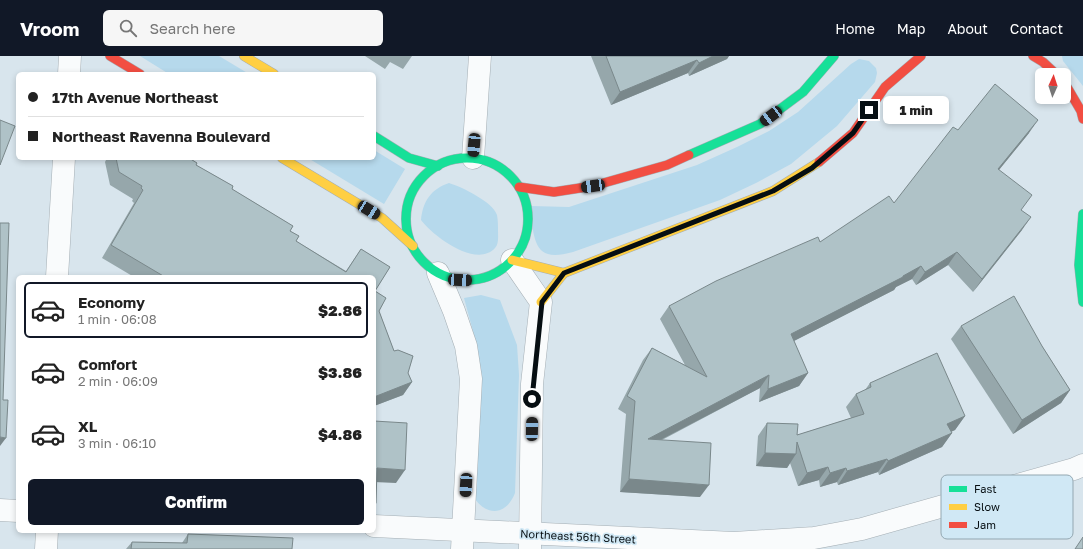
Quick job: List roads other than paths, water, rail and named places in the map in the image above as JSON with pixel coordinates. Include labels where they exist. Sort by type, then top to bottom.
[{"type":"main road","points":[[110,56],[137,72]]},
{"type":"main road","points":[[244,56],[271,72]]},
{"type":"main road","points":[[520,187],[554,192],[593,186],[667,165],[760,124],[803,92],[834,56]]},
{"type":"main road","points":[[542,302],[564,273],[773,191],[812,168],[853,133],[885,87],[921,56]]},
{"type":"main road","points":[[1033,56],[1044,62],[1050,68]]},
{"type":"main road","points":[[1071,94],[1081,111],[1083,118]]},
{"type":"main road","points":[[376,137],[409,158],[438,166]]},
{"type":"main road","points":[[285,160],[382,218],[413,247],[425,263],[438,273],[449,278],[472,280],[495,274],[504,269],[522,248],[528,228],[529,217],[526,202],[520,187],[510,175],[493,164],[473,158],[455,160],[438,166],[425,175],[410,198],[406,224],[413,247]]},
{"type":"main road","points":[[1083,214],[1079,265],[1083,302]]},
{"type":"main road","points":[[512,260],[564,273]]},
{"type":"street","points":[[69,72],[70,56]]},
{"type":"street","points":[[473,158],[480,56]]},
{"type":"street","points":[[57,275],[64,160]]},
{"type":"street","points":[[512,260],[542,302],[532,384],[530,541]]},
{"type":"street","points":[[438,273],[454,311],[466,346],[471,379],[463,540]]},
{"type":"street","name":"Northeast 56th Street","points":[[1053,475],[1083,465]]},
{"type":"street","name":"Northeast 56th Street","points":[[376,526],[463,540],[734,543],[774,542],[814,538],[862,529],[941,507]]},
{"type":"street","points":[[0,510],[16,511]]},
{"type":"street","points":[[46,549],[47,533]]}]
